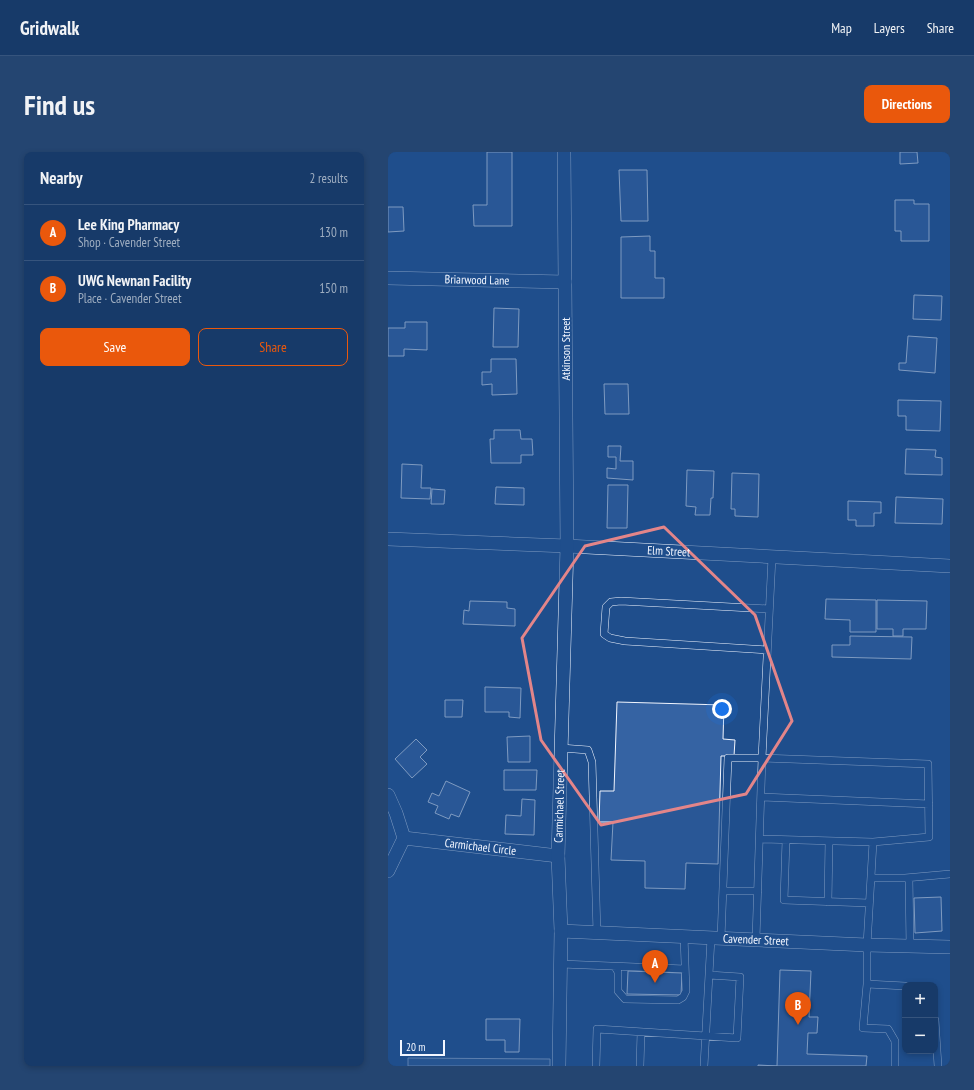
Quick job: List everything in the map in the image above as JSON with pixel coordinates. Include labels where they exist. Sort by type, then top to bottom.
[{"type":"street","name":"Atkinson Street","points":[[564,152],[567,546]]},
{"type":"street","name":"Briarwood Lane","points":[[388,278],[565,282]]},
{"type":"street","name":"Elm Street","points":[[388,539],[567,546],[950,566]]},
{"type":"street","name":"Carmichael Street","points":[[559,1066],[561,931],[558,856],[567,546]]},
{"type":"street","points":[[388,794],[396,812],[404,838],[388,871]]},
{"type":"street","name":"Carmichael Circle","points":[[404,838],[558,856]]},
{"type":"street","name":"Cavender Street","points":[[561,931],[867,945],[950,947]]},
{"type":"lane","points":[[756,939],[762,758],[772,557]]},
{"type":"lane","points":[[767,650],[625,641],[610,638],[604,634],[606,607],[610,602],[621,601],[769,609]]},
{"type":"lane","points":[[561,748],[588,750],[592,762],[597,933]]},
{"type":"lane","points":[[704,1066],[707,1036],[709,975],[723,891],[728,758],[928,764],[929,837],[873,842],[760,839]]},
{"type":"lane","points":[[761,797],[929,804]]},
{"type":"lane","points":[[786,840],[784,900],[869,903]]},
{"type":"lane","points":[[828,902],[829,841]]},
{"type":"lane","points":[[873,842],[864,1028],[888,1029],[896,1041],[895,1066]]},
{"type":"lane","points":[[871,878],[909,878],[950,874]]},
{"type":"lane","points":[[909,878],[910,946]]},
{"type":"lane","points":[[723,891],[758,891]]},
{"type":"lane","points":[[615,967],[618,972],[618,992],[625,999],[678,1000],[683,997],[686,991],[684,936]]},
{"type":"lane","points":[[561,964],[685,969]]},
{"type":"lane","points":[[596,1066],[597,1029],[737,1038],[740,977],[709,975]]},
{"type":"lane","points":[[867,984],[902,986]]},
{"type":"lane","points":[[640,1066],[641,1032]]},
{"type":"lane","points":[[937,1054],[938,1066]]},
{"type":"highlighted area","points":[[664,527],[755,615],[792,721],[746,794],[601,825],[541,740],[522,638],[585,546]]},
{"type":"shaded area","points":[[408,1058],[550,1059],[550,1066],[408,1066]]},
{"type":"building","points":[[487,152],[512,152],[512,226],[474,226],[473,205],[487,205]]},
{"type":"building","points":[[900,152],[917,152],[918,163],[900,164]]},
{"type":"building","points":[[619,170],[647,170],[648,221],[621,221]]},
{"type":"building","points":[[895,200],[914,200],[914,204],[929,204],[929,241],[901,241],[901,231],[895,231]]},
{"type":"building","points":[[388,207],[403,207],[404,231],[388,232]]},
{"type":"building","points":[[650,236],[650,251],[655,251],[655,278],[664,278],[664,298],[621,298],[621,237]]},
{"type":"building","points":[[914,295],[942,296],[941,320],[913,319]]},
{"type":"building","points":[[494,308],[519,309],[518,347],[493,347]]},
{"type":"building","points":[[405,322],[427,322],[427,350],[404,349],[404,356],[388,356],[388,328],[405,328]]},
{"type":"building","points":[[908,336],[937,338],[935,373],[899,370],[899,363],[906,363]]},
{"type":"building","points":[[491,359],[516,359],[517,394],[492,395],[492,384],[482,385],[482,372],[491,372]]},
{"type":"building","points":[[604,384],[628,384],[629,414],[605,414]]},
{"type":"building","points":[[898,400],[941,401],[940,431],[906,430],[906,416],[898,416]]},
{"type":"building","points":[[494,430],[520,430],[521,439],[532,439],[533,455],[521,455],[521,463],[491,463],[490,439],[494,439]]},
{"type":"building","points":[[608,446],[621,446],[620,461],[633,461],[633,480],[607,478],[607,468],[616,469],[616,457],[608,457]]},
{"type":"building","points":[[906,449],[936,450],[935,457],[942,458],[942,475],[905,474]]},
{"type":"building","points":[[402,464],[422,465],[421,488],[431,488],[430,499],[401,498]]},
{"type":"building","points":[[687,470],[714,471],[713,498],[711,498],[710,515],[695,515],[696,507],[686,506]]},
{"type":"building","points":[[732,473],[759,474],[758,517],[735,516],[735,509],[731,509]]},
{"type":"building","points":[[608,485],[628,485],[627,528],[607,528]]},
{"type":"building","points":[[496,487],[524,488],[524,505],[495,504]]},
{"type":"building","points":[[432,489],[445,490],[444,504],[431,504]]},
{"type":"building","points":[[896,497],[943,499],[942,524],[895,523]]},
{"type":"building","points":[[848,501],[881,502],[881,513],[874,513],[874,526],[856,526],[856,520],[848,520]]},
{"type":"building","points":[[826,599],[876,600],[876,632],[850,632],[850,620],[825,619]]},
{"type":"building","points":[[877,600],[927,601],[926,629],[903,629],[903,636],[893,636],[893,629],[877,629]]},
{"type":"building","points":[[470,601],[507,602],[507,608],[515,609],[515,626],[463,624],[464,610],[469,611]]},
{"type":"building","points":[[850,636],[912,637],[911,659],[832,657],[832,645],[850,645]]},
{"type":"building","points":[[485,687],[521,688],[520,718],[509,717],[509,712],[485,712]]},
{"type":"building","points":[[445,700],[463,700],[462,717],[445,717]]},
{"type":"building","points":[[617,702],[724,705],[723,739],[735,740],[734,756],[721,756],[718,864],[686,863],[685,889],[645,888],[645,861],[611,860],[613,822],[599,822],[600,791],[614,791]]},
{"type":"building","points":[[530,736],[530,762],[508,762],[507,737]]},
{"type":"building","points":[[416,739],[427,750],[420,757],[427,764],[412,778],[395,759]]},
{"type":"building","points":[[504,770],[537,770],[536,790],[504,790]]},
{"type":"building","points":[[446,781],[470,792],[459,817],[451,814],[449,819],[435,813],[438,806],[428,802],[432,793],[439,796]]},
{"type":"building","points":[[522,799],[535,800],[534,835],[505,834],[506,815],[521,816]]},
{"type":"building","points":[[941,897],[942,931],[915,933],[914,898]]},
{"type":"building","points":[[780,970],[811,971],[809,1017],[818,1017],[817,1033],[808,1033],[807,1054],[867,1056],[866,1066],[777,1066]]},
{"type":"building","points":[[628,971],[682,973],[681,995],[627,994]]},
{"type":"building","points":[[486,1019],[520,1019],[519,1052],[505,1052],[505,1040],[486,1040]]},
{"type":"place","name":"Lee King Pharmacy","points":[[655,983]]},
{"type":"place","name":"UWG Newnan Facility","points":[[798,1025]]}]
